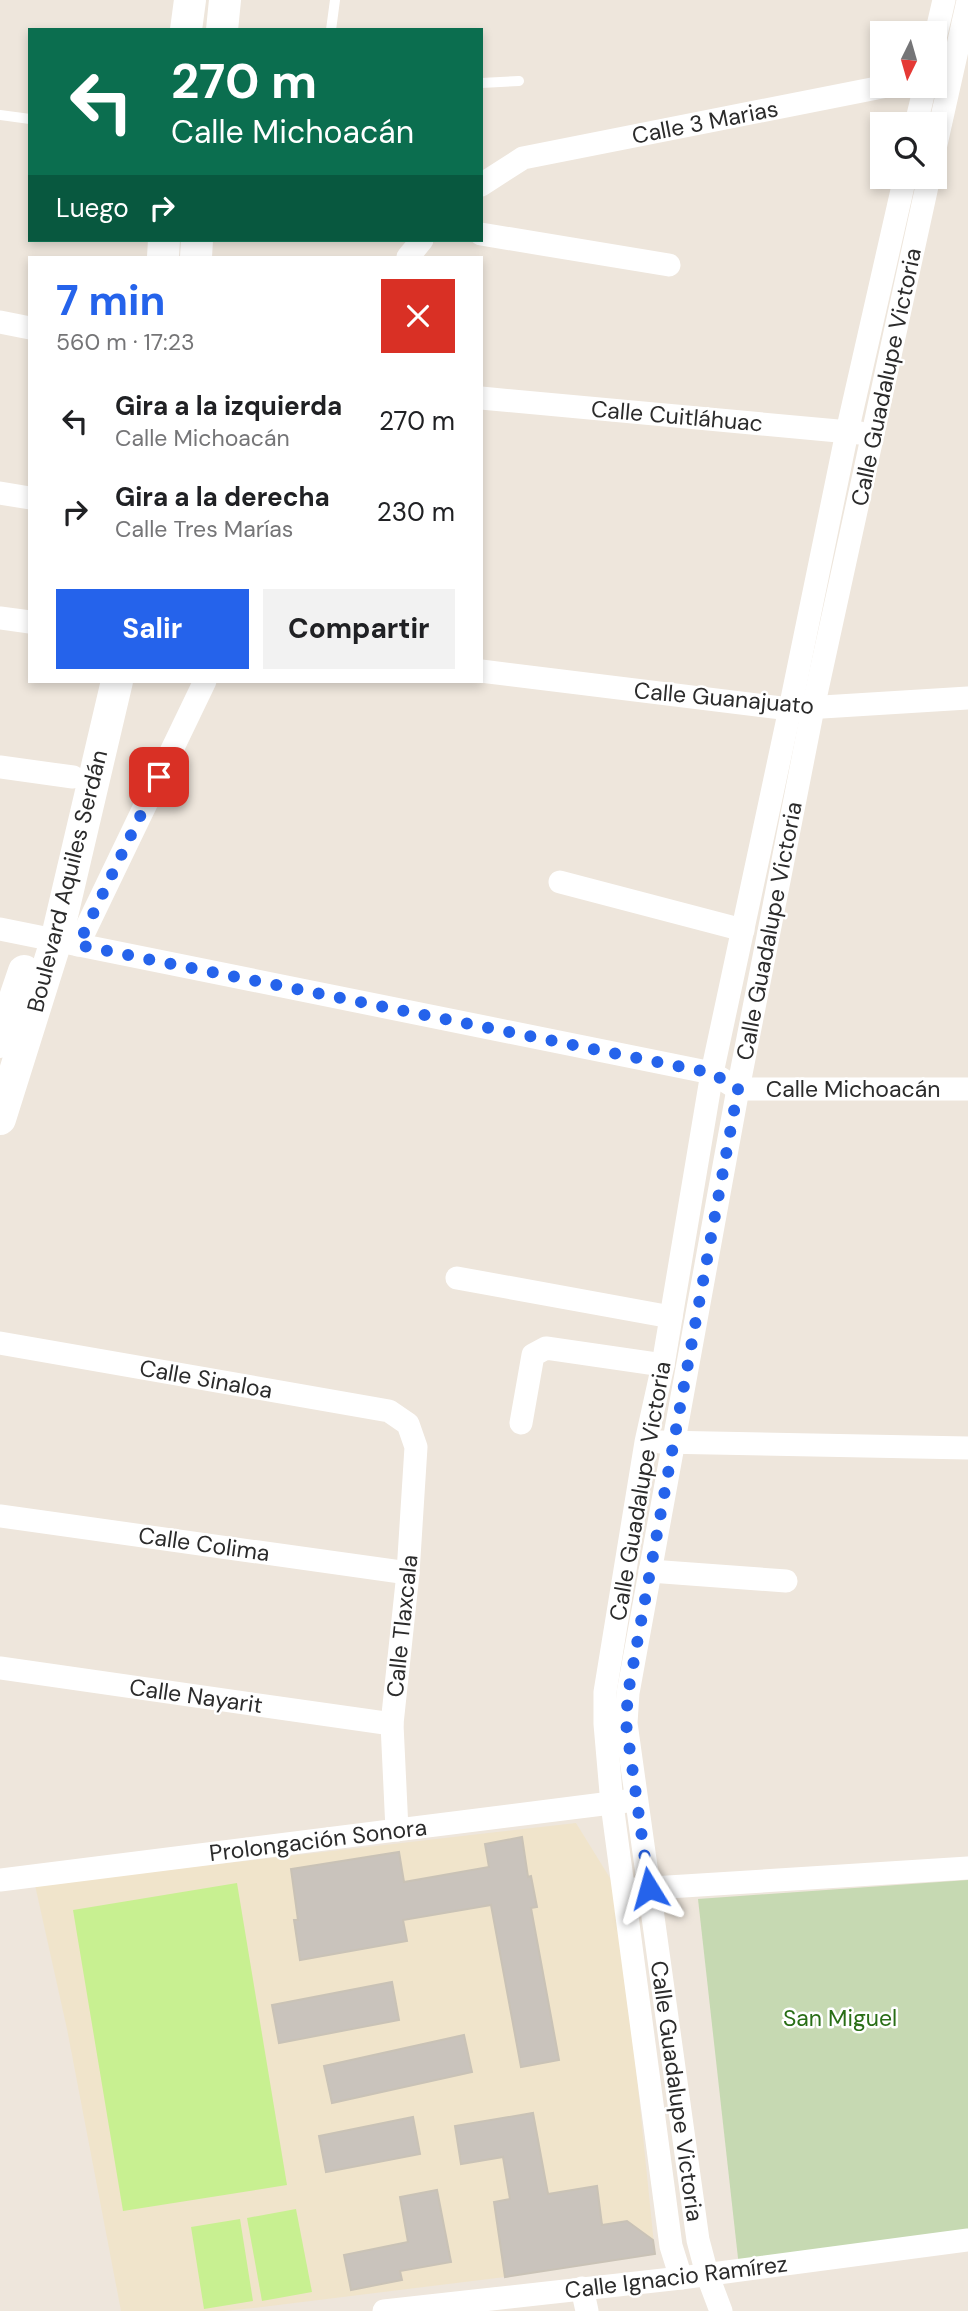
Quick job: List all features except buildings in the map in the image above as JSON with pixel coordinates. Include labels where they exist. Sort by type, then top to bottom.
[{"type":"street","points":[[186,28],[190,0]]},
{"type":"street","points":[[222,28],[225,0]]},
{"type":"street","points":[[939,21],[944,0]]},
{"type":"street","points":[[943,112],[968,1]]},
{"type":"street","name":"Calle 3 Marias","points":[[483,184],[523,158],[870,89]]},
{"type":"street","name":"Calle Guadalupe Victoria","points":[[721,2311],[698,2240],[626,1723],[628,1693],[738,1089],[847,432],[902,189]]},
{"type":"street","name":"Calle Guadalupe Victoria","points":[[681,2278],[671,2246],[623,1891],[604,1724],[606,1692],[646,1442],[663,1365],[712,1073],[743,930],[873,434],[926,189]]},
{"type":"street","points":[[483,234],[669,265]]},
{"type":"street","points":[[409,256],[420,242]]},
{"type":"street","points":[[0,322],[28,328]]},
{"type":"street","name":"Calle Cuitláhuac","points":[[483,398],[873,434]]},
{"type":"street","points":[[0,493],[28,498]]},
{"type":"street","points":[[0,618],[28,622]]},
{"type":"street","name":"Calle Guanajuato","points":[[483,671],[802,708],[968,698]]},
{"type":"street","name":"Boulevard Aquiles Serdán","points":[[0,1042],[57,941],[73,777],[96,683]]},
{"type":"street","name":"Boulevard Aquiles Serdán","points":[[0,1119],[57,941],[117,683]]},
{"type":"street","points":[[57,941],[204,683]]},
{"type":"street","points":[[0,767],[73,777]]},
{"type":"street","points":[[560,882],[743,930]]},
{"type":"street","name":"Calle Michoacán","points":[[0,929],[712,1073],[738,1089],[968,1089]]},
{"type":"street","points":[[457,1278],[671,1317]]},
{"type":"street","name":"Calle Sinaloa","points":[[0,1343],[389,1411],[408,1424]]},
{"type":"street","points":[[521,1423],[533,1355],[546,1348],[663,1365]]},
{"type":"street","name":"Calle Tlaxcala","points":[[397,1830],[392,1724],[408,1573],[416,1447],[408,1424]]},
{"type":"street","points":[[646,1442],[968,1448]]},
{"type":"street","name":"Calle Colima","points":[[0,1516],[408,1573]]},
{"type":"street","points":[[650,1572],[786,1581]]},
{"type":"street","name":"Calle Nayarit","points":[[0,1668],[392,1724]]},
{"type":"street","name":"Prolongación Sonora","points":[[0,1880],[637,1800]]},
{"type":"street","points":[[623,1891],[968,1868]]},
{"type":"street","name":"Calle Ignacio Ramírez","points":[[384,2311],[681,2278],[968,2240]]},
{"type":"street","points":[[582,2288],[587,2311]]},
{"type":"lane","points":[[331,28],[335,0]]},
{"type":"lane","points":[[483,83],[519,80]]},
{"type":"lane","points":[[0,115],[28,119]]},
{"type":"shaded area","points":[[576,1823],[618,1891],[655,2254],[505,2277],[253,2308],[224,2311],[121,2311],[67,2029],[35,1885]]},
{"type":"green space","name":"San Miguel","points":[[968,1880],[968,2234],[739,2267],[698,1899]]},
{"type":"green space","points":[[237,1883],[287,2185],[123,2211],[73,1910]]},
{"type":"green space","points":[[296,2209],[312,2292],[262,2301],[247,2218]]},
{"type":"green space","points":[[240,2219],[253,2301],[204,2309],[191,2227]]},
{"type":"route","points":[[159,777],[78,945],[712,1073],[738,1089],[628,1693],[626,1723],[649,1888]]}]
